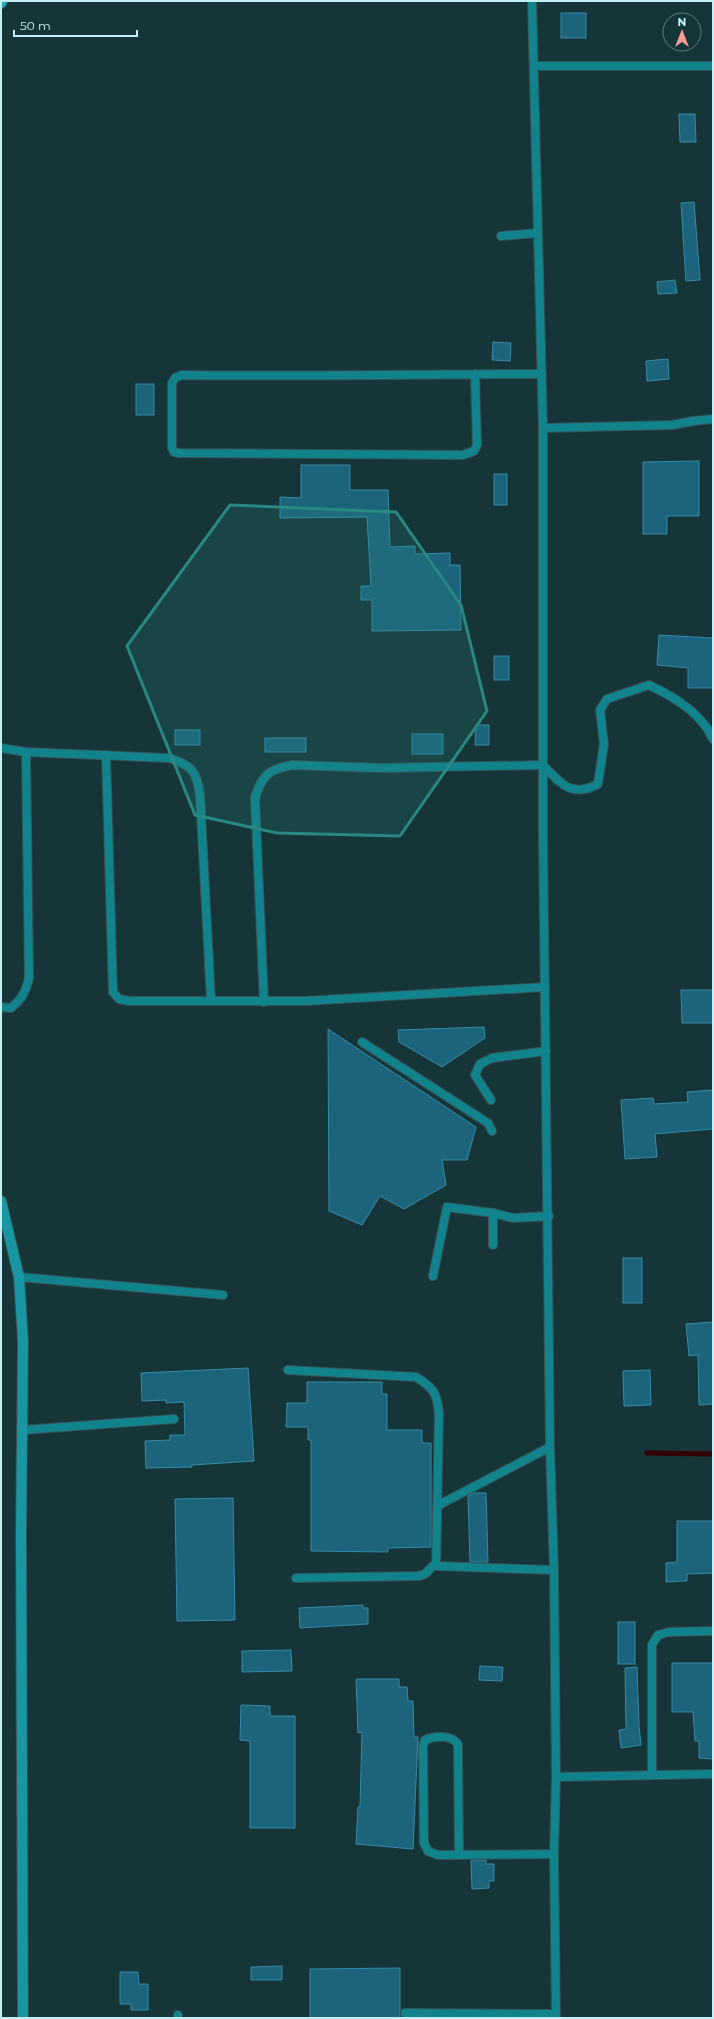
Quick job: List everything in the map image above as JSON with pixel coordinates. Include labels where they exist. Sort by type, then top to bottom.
[{"type":"main road","points":[[1,1201],[19,1278],[23,1341],[21,1675],[23,2018]]},
{"type":"lane","points":[[405,2013],[556,2016],[554,1854],[556,1777],[554,1570],[550,1447],[549,1216],[543,765],[543,428],[532,1]]},
{"type":"lane","points":[[534,66],[713,66]]},
{"type":"lane","points":[[501,236],[537,233]]},
{"type":"lane","points":[[475,374],[477,445],[474,451],[463,455],[179,453],[174,452],[172,448],[172,383],[175,378],[182,375],[363,376],[475,374],[542,374]]},
{"type":"lane","points":[[543,428],[672,426],[693,421],[713,419]]},
{"type":"lane","points":[[264,1002],[255,798],[259,783],[267,773],[281,767],[293,765],[381,768],[543,765],[558,781],[574,790],[587,790],[598,784],[604,744],[600,710],[607,699],[649,685],[661,691],[694,713],[708,728],[713,739]]},
{"type":"lane","points":[[1,748],[26,752],[169,758],[180,761],[193,770],[198,780],[211,1001]]},
{"type":"lane","points":[[1,1007],[11,1008],[19,1001],[25,992],[29,978],[26,752]]},
{"type":"lane","points":[[106,755],[113,992],[119,999],[129,1001],[264,1002],[346,999],[545,987]]},
{"type":"lane","points":[[362,1042],[488,1123],[492,1131]]},
{"type":"lane","points":[[491,1100],[475,1075],[480,1064],[492,1058],[546,1051]]},
{"type":"lane","points":[[433,1276],[447,1207],[513,1218],[549,1216]]},
{"type":"lane","points":[[493,1214],[493,1245]]},
{"type":"lane","points":[[19,1278],[223,1295]]},
{"type":"lane","points":[[288,1370],[397,1374],[416,1377],[429,1385],[437,1397],[439,1414],[436,1566]]},
{"type":"lane","points":[[22,1430],[174,1419]]},
{"type":"lane","points":[[437,1506],[550,1447]]},
{"type":"lane","points":[[296,1578],[419,1576],[426,1574],[434,1565],[554,1570]]},
{"type":"lane","points":[[652,1774],[652,1645],[658,1635],[669,1632],[713,1631]]},
{"type":"lane","points":[[459,1855],[458,1745],[456,1740],[452,1738],[430,1738],[425,1740],[423,1745],[424,1843],[428,1851],[438,1855],[459,1855],[554,1854]]},
{"type":"lane","points":[[556,1777],[713,1774]]},
{"type":"highlighted area","points":[[230,505],[396,512],[461,605],[487,711],[400,836],[277,833],[195,815],[127,646]]},
{"type":"building","points":[[561,13],[586,13],[586,38],[561,38]]},
{"type":"building","points":[[679,114],[695,114],[696,142],[680,142]]},
{"type":"building","points":[[694,202],[700,280],[686,281],[681,203]]},
{"type":"building","points":[[675,280],[677,293],[658,294],[657,282]]},
{"type":"building","points":[[493,342],[511,343],[510,361],[492,360]]},
{"type":"building","points":[[668,359],[669,379],[647,381],[646,361]]},
{"type":"building","points":[[136,384],[154,384],[154,415],[136,415]]},
{"type":"building","points":[[699,461],[699,516],[667,516],[667,534],[643,534],[643,462]]},
{"type":"building","points":[[301,465],[350,465],[350,490],[388,490],[390,547],[415,546],[415,554],[450,553],[450,565],[460,565],[461,630],[372,631],[372,600],[361,600],[361,586],[371,586],[367,517],[280,518],[280,497],[301,498]]},
{"type":"building","points":[[494,474],[507,474],[507,505],[494,505]]},
{"type":"building","points":[[659,635],[713,638],[713,688],[688,688],[688,668],[657,665]]},
{"type":"building","points":[[494,656],[509,656],[509,680],[494,680]]},
{"type":"building","points":[[476,725],[489,725],[489,745],[475,745]]},
{"type":"building","points":[[175,730],[200,730],[200,745],[175,745]]},
{"type":"building","points":[[412,734],[443,734],[443,754],[412,754]]},
{"type":"building","points":[[265,738],[306,738],[306,752],[265,752]]},
{"type":"building","points":[[681,990],[713,990],[713,1023],[682,1023]]},
{"type":"building","points":[[484,1027],[485,1038],[442,1067],[399,1042],[398,1030]]},
{"type":"building","points":[[328,1029],[476,1127],[467,1160],[442,1160],[446,1185],[404,1209],[380,1196],[362,1225],[329,1211]]},
{"type":"building","points":[[713,1090],[713,1129],[655,1134],[657,1157],[625,1159],[621,1100],[653,1098],[654,1104],[688,1102],[687,1092]]},
{"type":"building","points":[[623,1258],[642,1258],[642,1303],[623,1303]]},
{"type":"building","points":[[713,1322],[713,1404],[699,1405],[698,1355],[689,1356],[686,1324]]},
{"type":"building","points":[[248,1368],[254,1461],[192,1465],[192,1467],[146,1468],[145,1441],[170,1440],[170,1435],[185,1435],[184,1402],[166,1403],[166,1400],[142,1401],[141,1373]]},
{"type":"building","points":[[650,1370],[651,1405],[624,1406],[623,1371]]},
{"type":"building","points":[[307,1382],[382,1382],[382,1394],[387,1394],[387,1430],[422,1430],[422,1443],[431,1443],[431,1547],[388,1548],[388,1552],[311,1551],[311,1440],[308,1440],[308,1427],[286,1427],[287,1403],[307,1403]]},
{"type":"building","points":[[474,1493],[486,1493],[488,1562],[470,1562],[468,1496]]},
{"type":"building","points":[[233,1498],[235,1620],[177,1621],[175,1499]]},
{"type":"building","points":[[677,1521],[713,1521],[713,1573],[687,1574],[687,1581],[666,1582],[666,1563],[677,1562]]},
{"type":"building","points":[[363,1605],[363,1608],[368,1608],[368,1624],[300,1628],[299,1608]]},
{"type":"building","points":[[618,1622],[635,1622],[635,1664],[618,1664]]},
{"type":"building","points":[[291,1650],[292,1671],[242,1672],[242,1651]]},
{"type":"building","points":[[672,1663],[713,1663],[713,1759],[699,1758],[699,1741],[695,1741],[693,1712],[672,1712]]},
{"type":"building","points":[[480,1666],[503,1667],[502,1681],[479,1680]]},
{"type":"building","points":[[637,1667],[641,1745],[621,1748],[619,1730],[626,1729],[625,1668]]},
{"type":"building","points":[[356,1679],[399,1679],[399,1687],[407,1687],[408,1701],[413,1701],[414,1737],[418,1737],[413,1849],[356,1844],[358,1807],[360,1807],[362,1732],[358,1733]]},
{"type":"building","points":[[241,1705],[270,1706],[270,1716],[295,1716],[295,1828],[250,1828],[250,1741],[240,1740]]},
{"type":"building","points":[[471,1860],[486,1860],[486,1864],[494,1864],[494,1881],[489,1881],[489,1888],[472,1889]]},
{"type":"building","points":[[282,1966],[282,1980],[251,1980],[251,1967]]},
{"type":"building","points":[[400,1968],[400,2018],[310,2018],[310,1969]]},
{"type":"building","points":[[120,1972],[138,1972],[139,1984],[148,1984],[148,2010],[131,2010],[131,2004],[120,2004]]},
{"type":"waterway","points":[[647,1453],[713,1454]]}]
